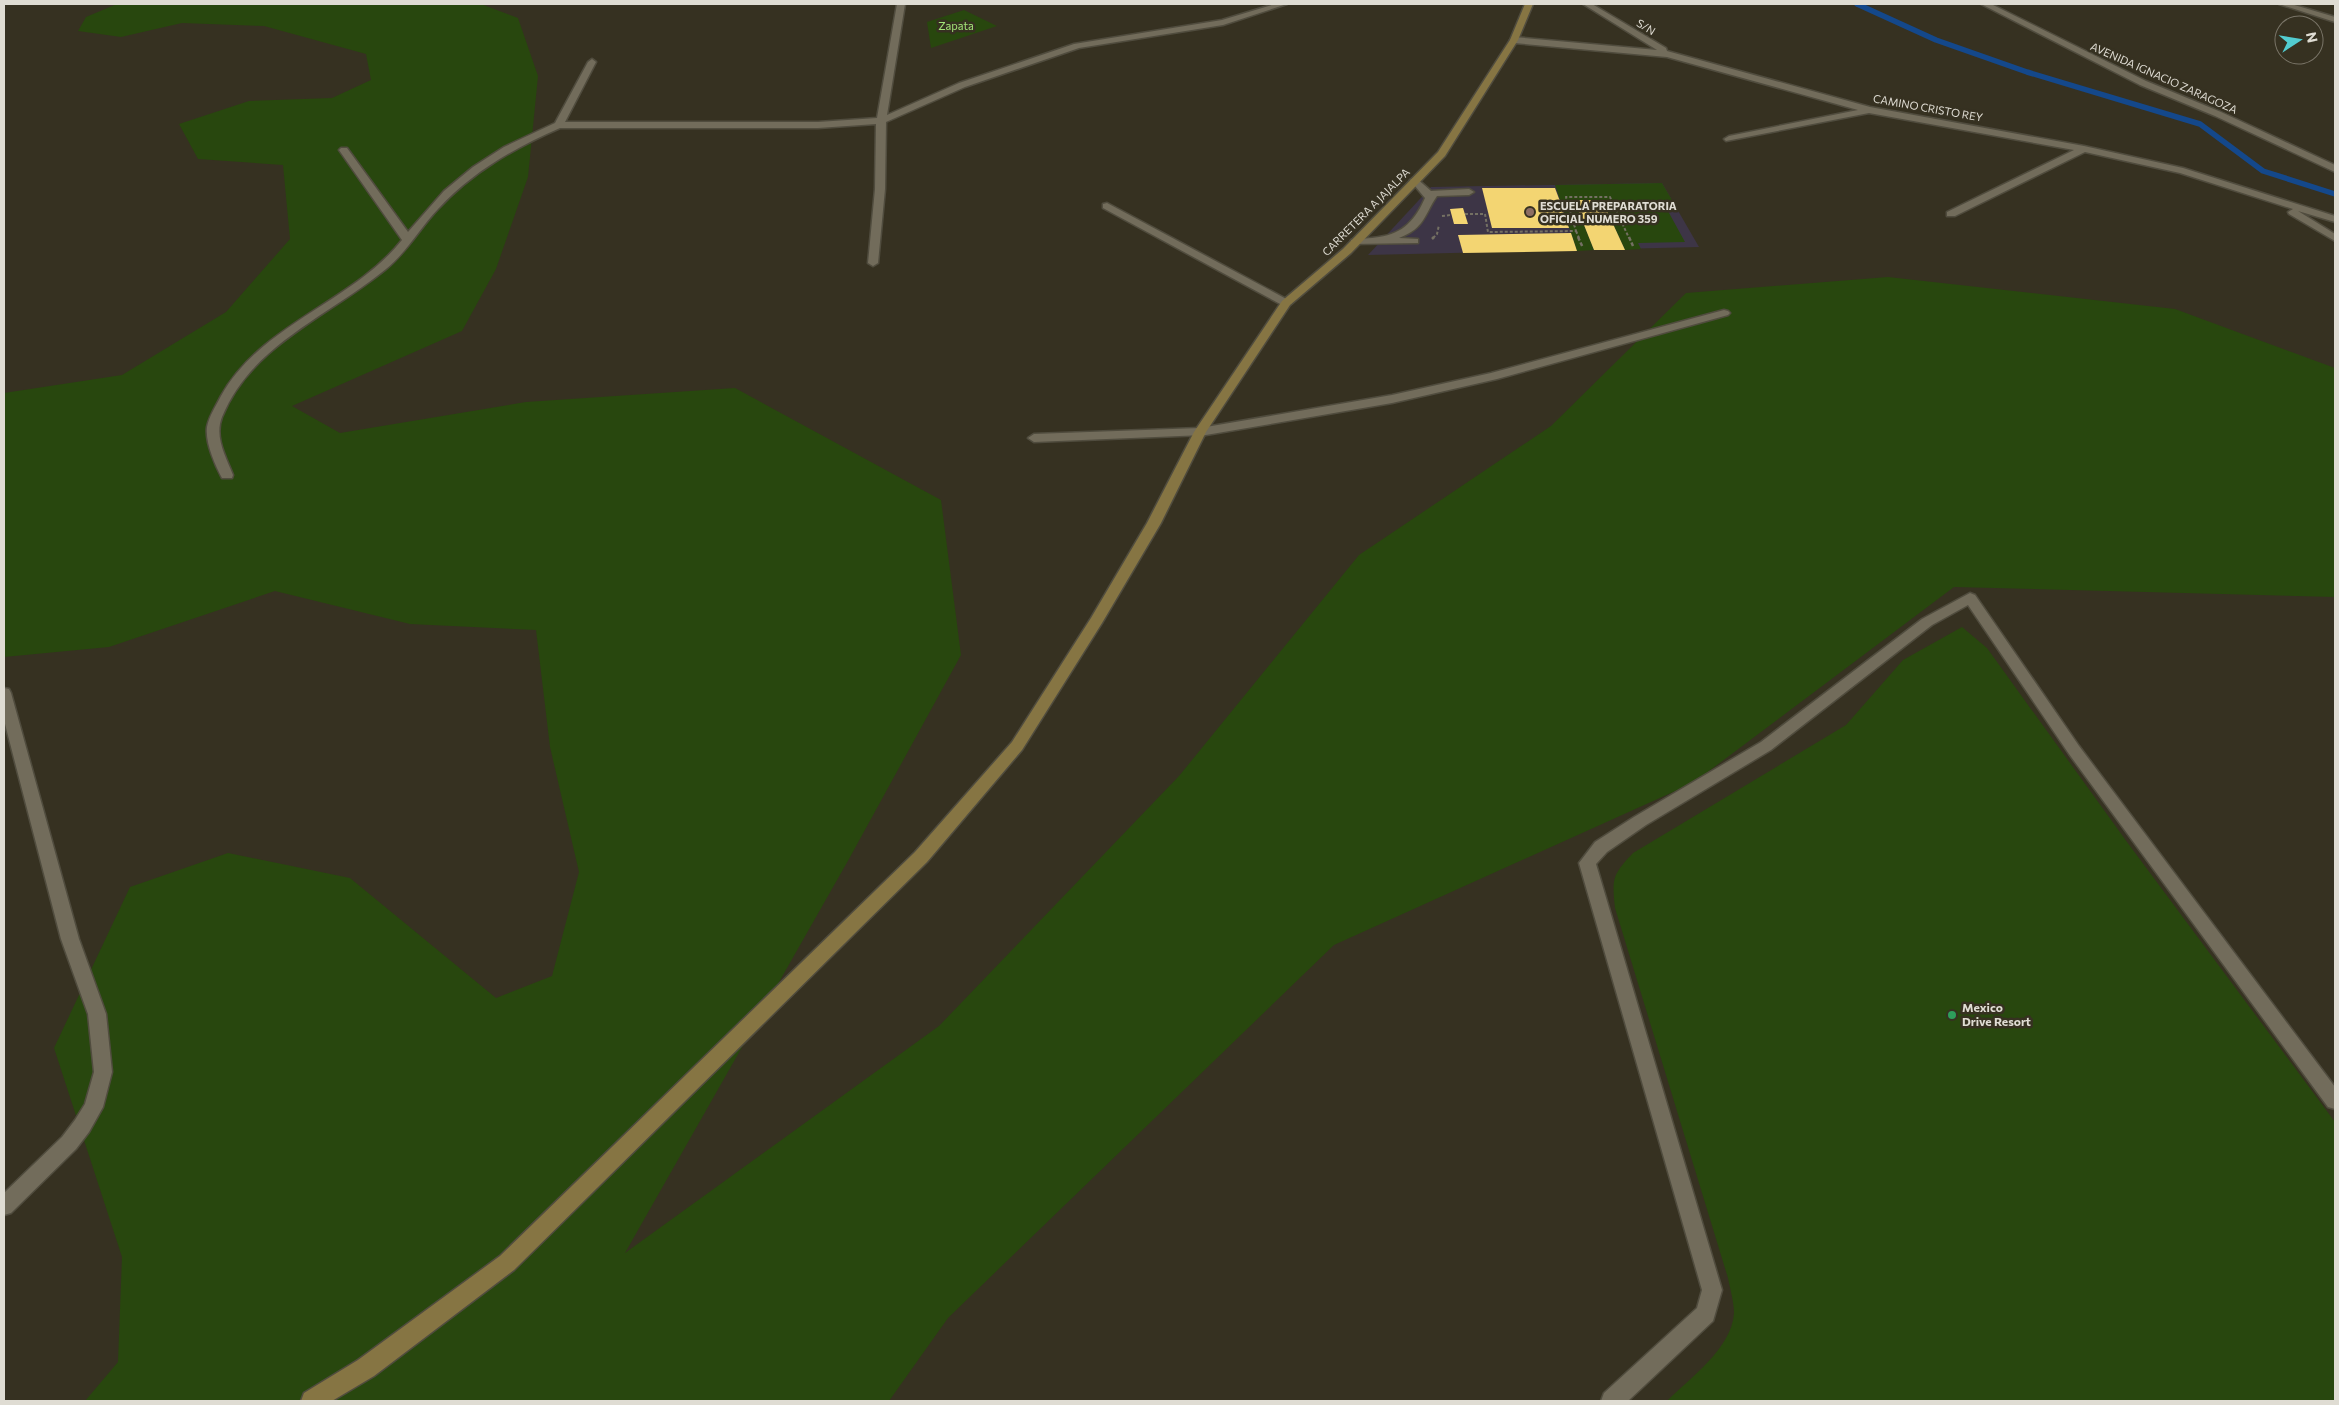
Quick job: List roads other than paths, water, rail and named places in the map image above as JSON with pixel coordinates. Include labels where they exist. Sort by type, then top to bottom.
[{"type":"street","points":[[873,263],[880,189],[881,121],[901,4]]},
{"type":"street","points":[[227,475],[212,432],[221,407],[238,376],[278,340],[350,292],[384,265],[440,200],[460,180],[486,161],[525,139],[559,125],[818,125],[881,121],[962,85],[1077,46],[1223,22],[1283,4]]},
{"type":"street","name":"CARRETERA A JAJALPA","points":[[312,1401],[366,1368],[508,1263],[921,857],[1017,746],[1097,620],[1154,523],[1202,428],[1286,303],[1355,242],[1442,154],[1514,40],[1529,4]]},
{"type":"street","name":"S/N","points":[[1587,4],[1668,54]]},
{"type":"street","name":"AVENIDA IGNACIO ZARAGOZA","points":[[1985,4],[2143,83],[2226,118],[2335,169]]},
{"type":"street","points":[[2283,4],[2335,20]]},
{"type":"street","name":"CAMINO CRISTO REY","points":[[1514,40],[1668,54],[1869,110],[2084,149],[2183,171],[2333,219]]},
{"type":"street","points":[[559,125],[592,62]]},
{"type":"street","points":[[1729,139],[1869,110]]},
{"type":"street","points":[[1951,214],[2084,149]]},
{"type":"street","points":[[344,150],[408,239]]},
{"type":"street","points":[[1415,180],[1427,192],[1430,198]]},
{"type":"street","points":[[1380,242],[1399,236],[1416,224],[1426,213],[1430,198],[1434,193],[1469,192]]},
{"type":"street","points":[[2270,199],[2335,238]]},
{"type":"street","points":[[1107,206],[1286,303]]},
{"type":"street","points":[[1355,242],[1414,241]]},
{"type":"street","points":[[1034,438],[1202,428],[1392,399],[1493,376],[1724,313]]},
{"type":"street","points":[[1612,1401],[1706,1314],[1712,1290],[1588,863],[1601,847],[1640,821],[1766,746],[1927,622],[1970,598],[2074,750],[2335,1101]]},
{"type":"street","points":[[4,693],[70,939],[97,1014],[103,1072],[94,1107],[82,1126],[69,1143],[4,1206]]},
{"type":"waterway","points":[[1857,4],[1936,40],[2027,72],[2200,124],[2263,171],[2335,194]]},
{"type":"place","name":"ESCUELA PREPARATORIA OFICIAL NUMERO 359","points":[[1530,212]]},
{"type":"place","name":"Mexico Drive Resort","points":[[1952,1015]]},
{"type":"park label","name":"Zapata","points":[[956,26]]}]
